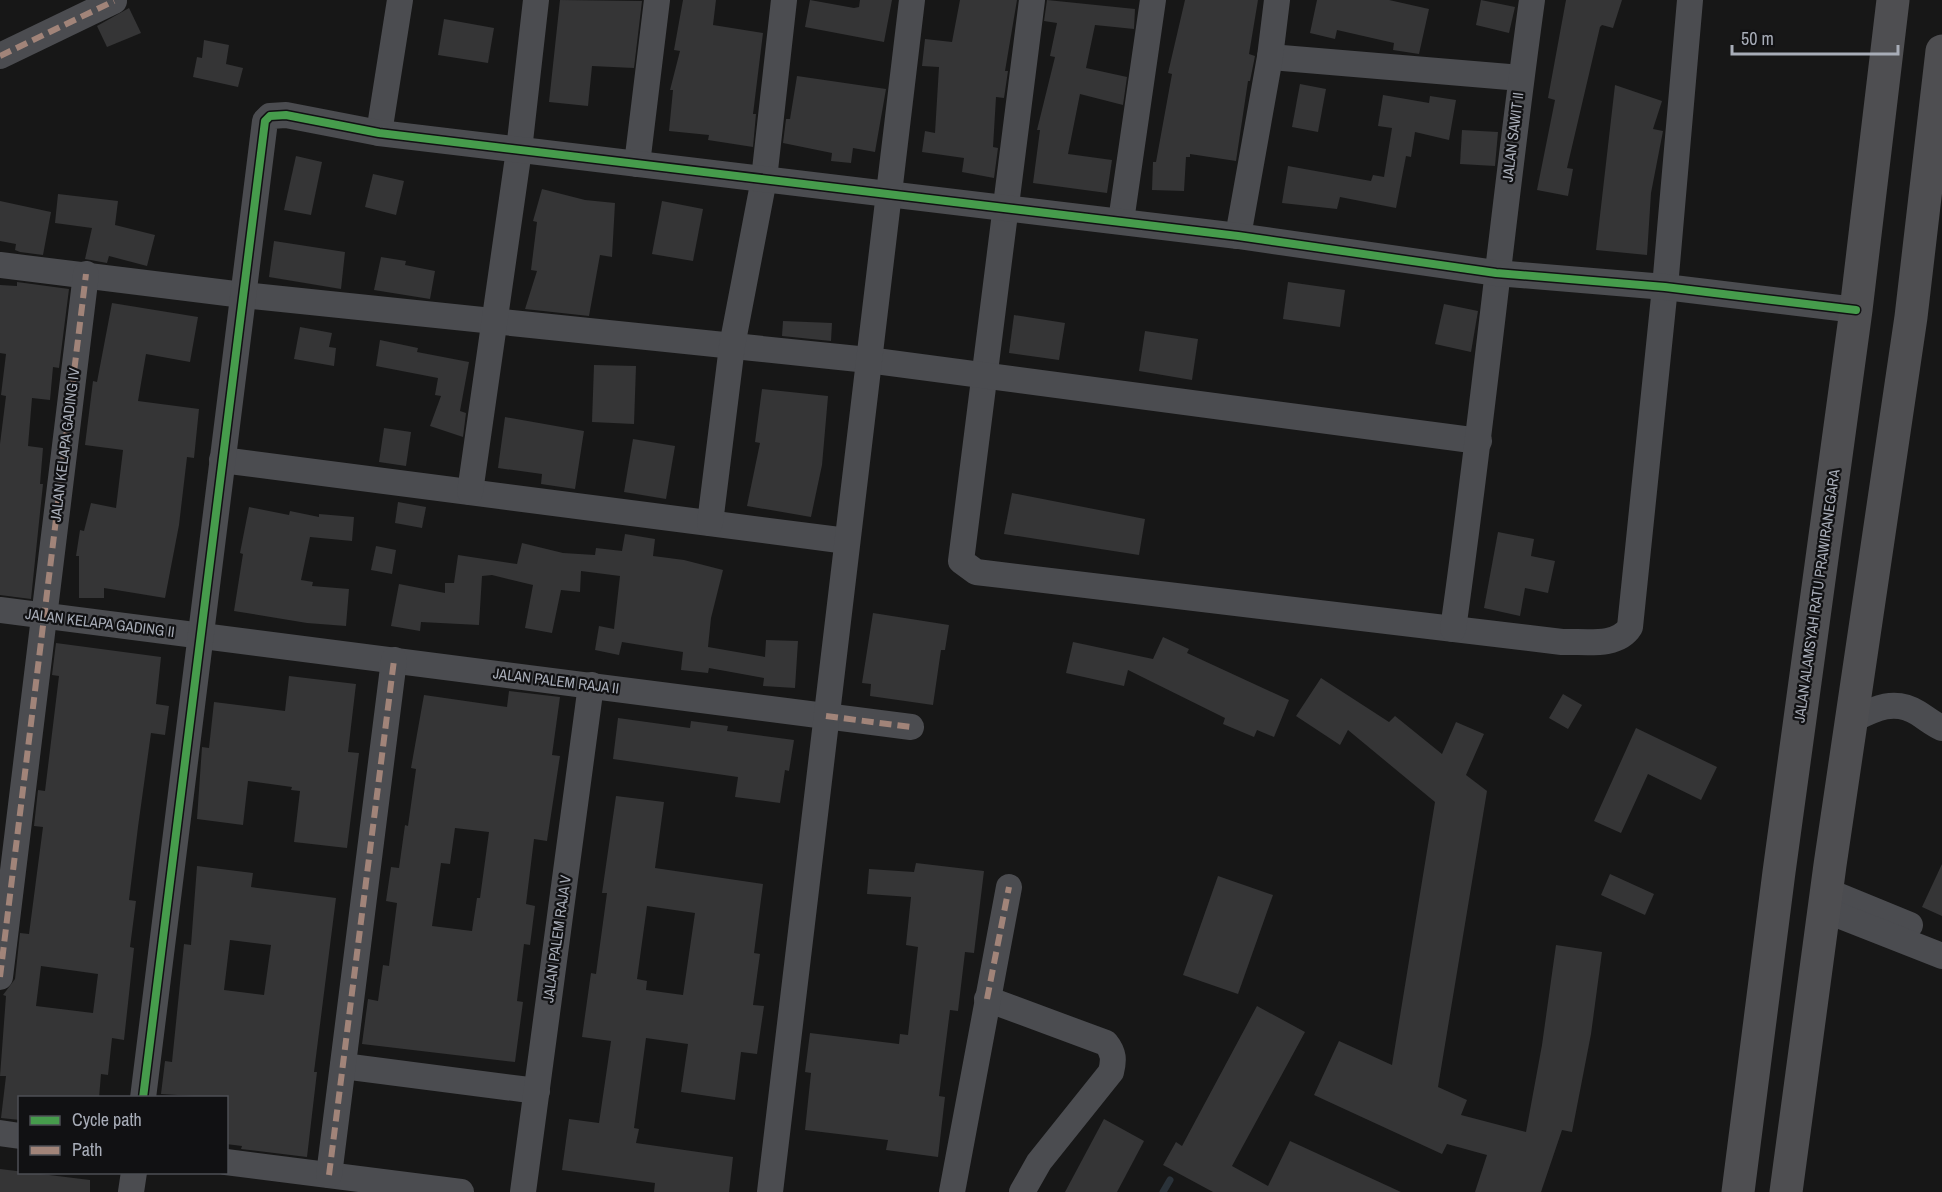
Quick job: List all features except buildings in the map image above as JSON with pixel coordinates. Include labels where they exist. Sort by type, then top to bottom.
[{"type":"highway","name":"JALAN ALAMSYAH RATU PRAWIRANEGARA","points":[[1738,1192],[1856,310],[1893,0]]},
{"type":"highway","points":[[1786,1192],[1827,889],[1911,317],[1940,87],[1942,51]]},
{"type":"highway","points":[[1782,852],[1827,889]]},
{"type":"street","points":[[379,133],[400,0]]},
{"type":"street","points":[[470,492],[519,150],[536,0]]},
{"type":"street","points":[[637,164],[657,0]]},
{"type":"street","points":[[710,523],[732,346],[764,179],[784,0]]},
{"type":"street","points":[[770,1192],[912,0]]},
{"type":"street","points":[[1032,0],[961,561],[970,570],[1562,642],[1612,641],[1626,633],[1630,627],[1665,287],[1690,0]]},
{"type":"street","points":[[1121,221],[1153,0]]},
{"type":"street","points":[[1238,236],[1270,57],[1277,0]]},
{"type":"street","name":"JALAN SAWIT II","points":[[1453,628],[1479,441],[1496,273],[1532,0]]},
{"type":"street","points":[[0,56],[114,2]]},
{"type":"street","points":[[1270,57],[1521,78]]},
{"type":"street","points":[[143,1096],[265,121],[270,116],[286,115],[379,133],[1121,221],[1496,273],[1665,287],[1856,310]]},
{"type":"street","points":[[0,265],[243,294],[868,360],[1479,441]]},
{"type":"street","name":"JALAN KELAPA GADING IV","points":[[0,977],[5,908],[86,274]]},
{"type":"street","points":[[222,460],[847,541]]},
{"type":"street","name":"JALAN KELAPA GADING II","points":[[0,610],[200,636]]},
{"type":"street","name":"JALAN PALEM RAJA II","points":[[200,636],[911,726]]},
{"type":"street","points":[[329,1175],[394,660]]},
{"type":"street","name":"JALAN PALEM RAJA V","points":[[523,1192],[591,685]]},
{"type":"street","points":[[1852,720],[1876,708],[1896,705],[1910,708],[1942,728]]},
{"type":"street","points":[[952,1192],[1010,887]]},
{"type":"street","points":[[1827,889],[1942,938]]},
{"type":"street","points":[[1827,889],[1942,956]]},
{"type":"street","points":[[987,999],[1106,1043],[1112,1051],[1114,1061],[1111,1072],[1039,1162],[1022,1192]]},
{"type":"street","points":[[343,1066],[537,1090]]},
{"type":"street","points":[[0,1133],[18,1136]]},
{"type":"street","points":[[228,1162],[462,1192]]},
{"type":"street","points":[[131,1192],[134,1174]]},
{"type":"waterway","points":[[1163,1192],[1170,1180]]},
{"type":"marked path","points":[[0,56],[114,1]]},
{"type":"marked path","points":[[0,977],[86,274]]},
{"type":"marked path","points":[[329,1175],[394,660]]},
{"type":"marked path","points":[[826,716],[911,727]]},
{"type":"marked path","points":[[987,999],[1009,887]]},
{"type":"cycle path","points":[[143,1096],[265,121],[270,116],[286,115],[379,133],[1238,236],[1496,273],[1665,287],[1856,310]]}]
